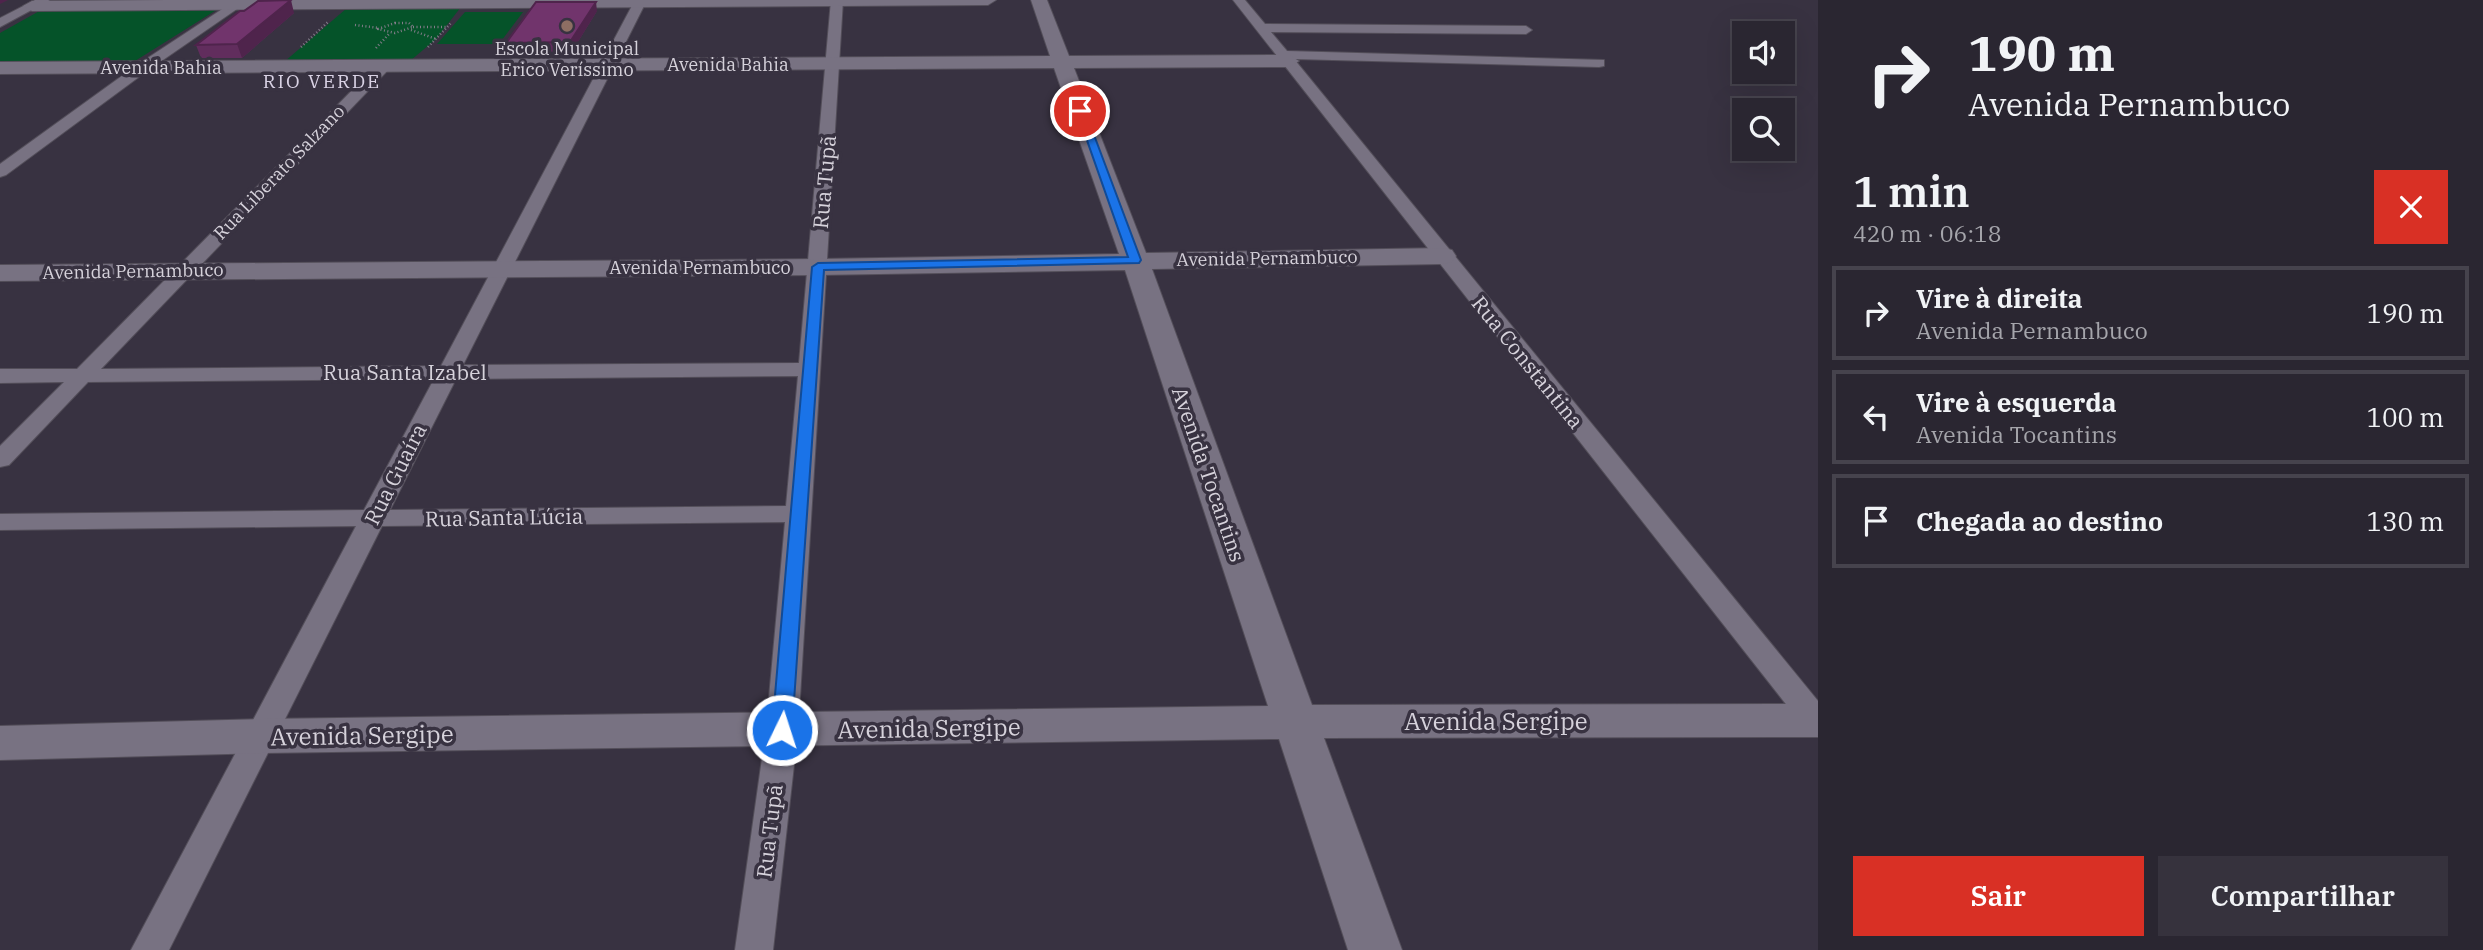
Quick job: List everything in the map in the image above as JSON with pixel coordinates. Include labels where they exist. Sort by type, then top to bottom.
[{"type":"street","points":[[0,23],[38,3],[347,5],[442,2],[988,0]]},
{"type":"street","name":"Avenida Tocantins","points":[[1039,0],[1135,260],[1375,950]]},
{"type":"street","name":"Rua Constantina","points":[[1239,0],[1817,722]]},
{"type":"street","name":"Rua Guaíra","points":[[150,950],[641,1]]},
{"type":"street","name":"Rua Tupã","points":[[754,950],[782,730],[837,1]]},
{"type":"street","points":[[0,172],[142,68],[240,3]]},
{"type":"street","points":[[1262,28],[1526,30]]},
{"type":"street","points":[[1286,58],[1600,63]]},
{"type":"street","name":"Avenida Bahia","points":[[0,68],[834,64],[1286,58]]},
{"type":"street","name":"Rua Liberato Salzano","points":[[0,460],[384,66]]},
{"type":"street","name":"Avenida Pernambuco","points":[[0,273],[818,267],[1443,256]]},
{"type":"street","name":"Rua Santa Izabel","points":[[0,376],[810,369]]},
{"type":"street","name":"Rua Santa Lúcia","points":[[0,522],[798,514]]},
{"type":"street","name":"Avenida Sergipe","points":[[0,744],[262,736],[1296,722],[1817,722]]},
{"type":"path","points":[[411,65],[468,4]]},
{"type":"path","points":[[279,67],[347,5]]},
{"type":"path","points":[[436,39],[411,28],[409,23],[395,23],[378,29],[390,33],[411,28],[447,27]]},
{"type":"green space","points":[[461,7],[436,39],[410,61],[284,62],[347,8]]},
{"type":"green space","points":[[43,9],[218,9],[135,61],[0,62],[0,33]]},
{"type":"green space","points":[[465,12],[523,12],[499,44],[437,44]]},
{"type":"building","points":[[291,0],[237,44],[196,45],[240,11],[258,1]]},
{"type":"building","points":[[536,2],[596,2],[570,42],[506,43]]},
{"type":"place","name":"Escola Municipal Erico Veríssimo","points":[[567,26]]},
{"type":"district","name":"RIO VERDE","points":[[322,81]]},
{"type":"route","points":[[782,730],[818,267],[1135,260],[1080,111]]}]
